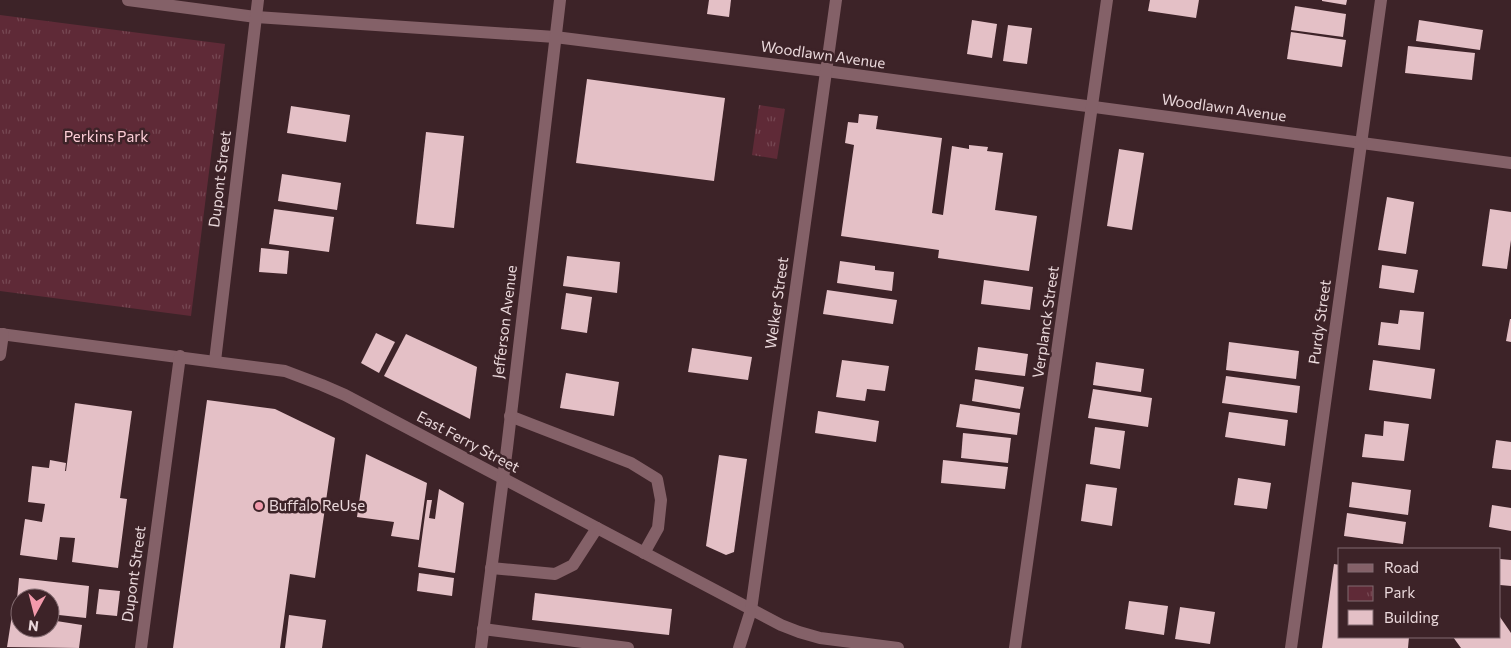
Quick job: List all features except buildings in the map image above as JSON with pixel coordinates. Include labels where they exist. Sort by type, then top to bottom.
[{"type":"street","name":"Woodlawn Avenue","points":[[128,0],[256,17],[530,34],[826,71],[1511,163]]},
{"type":"street","name":"Dupont Street","points":[[215,361],[258,0]]},
{"type":"street","name":"Jefferson Avenue","points":[[481,648],[560,0]]},
{"type":"street","name":"Welker Street","points":[[739,648],[751,610],[836,0]]},
{"type":"street","name":"Verplanck Street","points":[[1016,648],[1107,0]]},
{"type":"street","name":"Purdy Street","points":[[1291,648],[1381,0]]},
{"type":"street","name":"East Ferry Street","points":[[1,334],[285,371],[345,396],[751,610],[800,632],[819,643],[898,648]]},
{"type":"street","points":[[0,355],[1,334]]},
{"type":"street","name":"Dupont Street","points":[[141,648],[180,356]]},
{"type":"street","points":[[510,416],[631,462],[657,479],[661,500],[658,528],[644,553]]},
{"type":"street","points":[[491,568],[555,574],[573,565],[597,528]]},
{"type":"street","points":[[483,629],[628,648]]},
{"type":"green space","name":"Perkins Park","points":[[0,15],[225,44],[191,316],[0,291]]},
{"type":"green space","points":[[759,105],[785,109],[777,159],[752,155]]},
{"type":"place","name":"Buffalo ReUse","points":[[259,506]]}]
